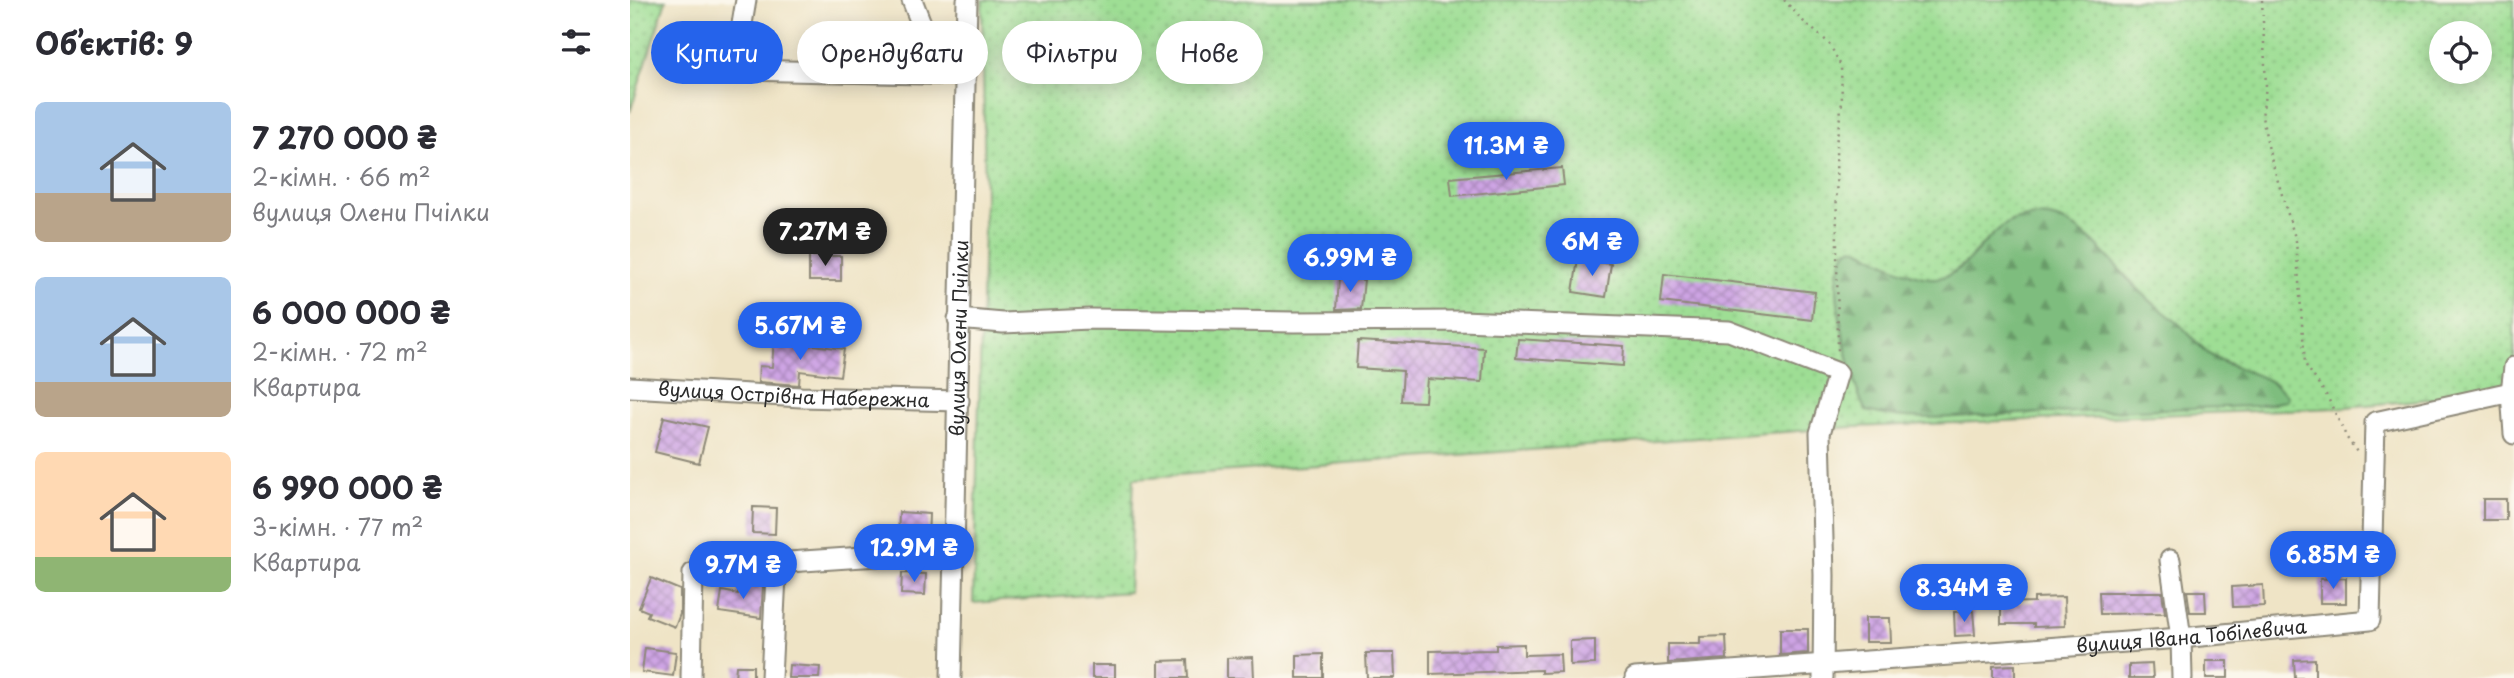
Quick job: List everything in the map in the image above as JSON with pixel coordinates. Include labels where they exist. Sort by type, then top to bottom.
[{"type":"street","points":[[746,0],[737,54],[748,70],[797,71]]},
{"type":"street","points":[[912,0],[920,21]]},
{"type":"street","name":"вулиця Олени Пчілки","points":[[966,21],[967,0]]},
{"type":"street","name":"вулиця Олени Пчілки","points":[[951,678],[959,401],[963,84]]},
{"type":"street","points":[[958,319],[1003,323],[1090,319],[1461,321],[1729,331],[1838,373],[1820,433],[1824,575],[1823,671]]},
{"type":"street","points":[[2514,367],[2511,392],[2514,434]]},
{"type":"street","name":"вулиця Острівна Набережна","points":[[630,387],[801,397],[959,401]]},
{"type":"street","name":"вулиця Івана Тобілевича","points":[[1635,678],[1823,671],[2370,620],[2375,422],[2511,392]]},
{"type":"street","points":[[691,678],[693,573],[775,563],[953,551]]},
{"type":"street","points":[[2170,560],[2181,638],[2182,678]]},
{"type":"street","points":[[771,678],[775,563]]},
{"type":"path","points":[[1784,0],[1829,43],[1841,66],[1842,102],[1836,144],[1838,373]]},
{"type":"path","points":[[2262,0],[2266,86],[2262,117],[2270,155],[2296,241],[2305,364],[2327,396],[2347,438],[2374,474]]},
{"type":"green space","points":[[630,0],[666,0],[659,21],[651,21],[651,47],[630,112]]},
{"type":"green space","points":[[982,0],[2514,0],[2514,391],[2335,408],[1853,427],[1134,478],[1129,592],[973,603],[985,198],[983,84],[988,84],[988,21],[982,21]],"holes":[[[2011,221],[2092,241],[2147,298],[2212,356],[2276,384],[2274,404],[1968,416],[1847,250],[1860,250],[1898,268],[1928,278],[1941,277],[1960,267]]]},
{"type":"green space","points":[[2039,216],[2054,218],[2081,232],[2105,253],[2136,288],[2178,323],[2204,350],[2225,363],[2270,381],[2288,397],[2286,401],[2255,406],[1940,418],[1902,417],[1866,411],[1850,367],[1837,295],[1837,278],[1847,250],[1853,247],[1907,272],[1936,278],[1957,270],[2002,227],[2012,221]]},
{"type":"building","points":[[1562,168],[1564,185],[1452,196],[1450,178]]},
{"type":"building","points":[[809,256],[841,256],[841,281],[809,281]]},
{"type":"building","points":[[1578,259],[1611,264],[1606,297],[1573,292]]},
{"type":"building","points":[[1664,274],[1815,292],[1812,320],[1661,302]]},
{"type":"building","points":[[1338,278],[1364,280],[1361,309],[1336,310]]},
{"type":"building","points":[[1518,339],[1624,346],[1623,366],[1516,358]]},
{"type":"building","points":[[774,340],[844,349],[840,376],[800,371],[799,385],[758,382],[759,366],[772,367]]},
{"type":"building","points":[[1358,341],[1484,348],[1482,382],[1427,379],[1425,402],[1401,401],[1403,371],[1356,368]]},
{"type":"building","points":[[664,417],[708,427],[699,463],[655,452]]},
{"type":"building","points":[[2483,499],[2506,499],[2506,520],[2483,520]]},
{"type":"building","points":[[753,507],[776,508],[775,534],[752,533]]},
{"type":"building","points":[[899,512],[929,514],[928,540],[898,540]]},
{"type":"building","points":[[902,573],[926,574],[925,595],[901,594]]},
{"type":"building","points":[[651,578],[680,590],[680,614],[675,627],[647,616],[649,612],[639,608]]},
{"type":"building","points":[[2346,578],[2346,603],[2320,603],[2320,579]]},
{"type":"building","points":[[740,582],[763,586],[761,618],[719,612],[722,591],[738,594]]},
{"type":"building","points":[[2263,585],[2264,606],[2233,607],[2232,587]]},
{"type":"building","points":[[2187,591],[2205,591],[2206,612],[2190,612]]},
{"type":"building","points":[[2099,592],[2162,592],[2165,613],[2100,614]]},
{"type":"building","points":[[2064,597],[2065,626],[2001,624],[2001,603],[2034,602],[2034,598]]},
{"type":"building","points":[[1973,611],[1975,635],[1955,636],[1954,612]]},
{"type":"building","points":[[1865,618],[1890,618],[1891,642],[1865,642]]},
{"type":"building","points":[[1780,629],[1808,629],[1808,653],[1780,655]]},
{"type":"building","points":[[1726,636],[1727,659],[1668,663],[1668,644],[1700,644],[1700,637]]},
{"type":"building","points":[[1595,640],[1595,664],[1570,665],[1570,641]]},
{"type":"building","points":[[1524,644],[1524,655],[1560,654],[1561,672],[1541,673],[1541,670],[1430,674],[1430,651],[1496,650],[1496,645]]},
{"type":"building","points":[[645,648],[676,652],[673,676],[642,672]]},
{"type":"building","points":[[1366,653],[1394,653],[1395,678],[1367,678]]},
{"type":"building","points":[[1323,654],[1323,678],[1297,678],[1297,655]]},
{"type":"building","points":[[1253,657],[1254,678],[1227,678],[1227,658]]},
{"type":"building","points":[[2315,659],[2315,678],[2295,678],[2294,660]]},
{"type":"building","points":[[1187,660],[1188,678],[1159,678],[1159,661]]},
{"type":"building","points":[[2206,661],[2228,661],[2228,678],[2206,678]]},
{"type":"building","points":[[2152,664],[2153,678],[2129,678],[2129,665]]},
{"type":"building","points":[[789,665],[820,667],[819,678],[788,678]]},
{"type":"building","points":[[1092,665],[1115,665],[1115,678],[1092,678]]},
{"type":"building","points":[[2015,665],[2015,678],[1993,678],[1993,666]]},
{"type":"building","points":[[736,666],[753,666],[753,678],[735,678]]}]
